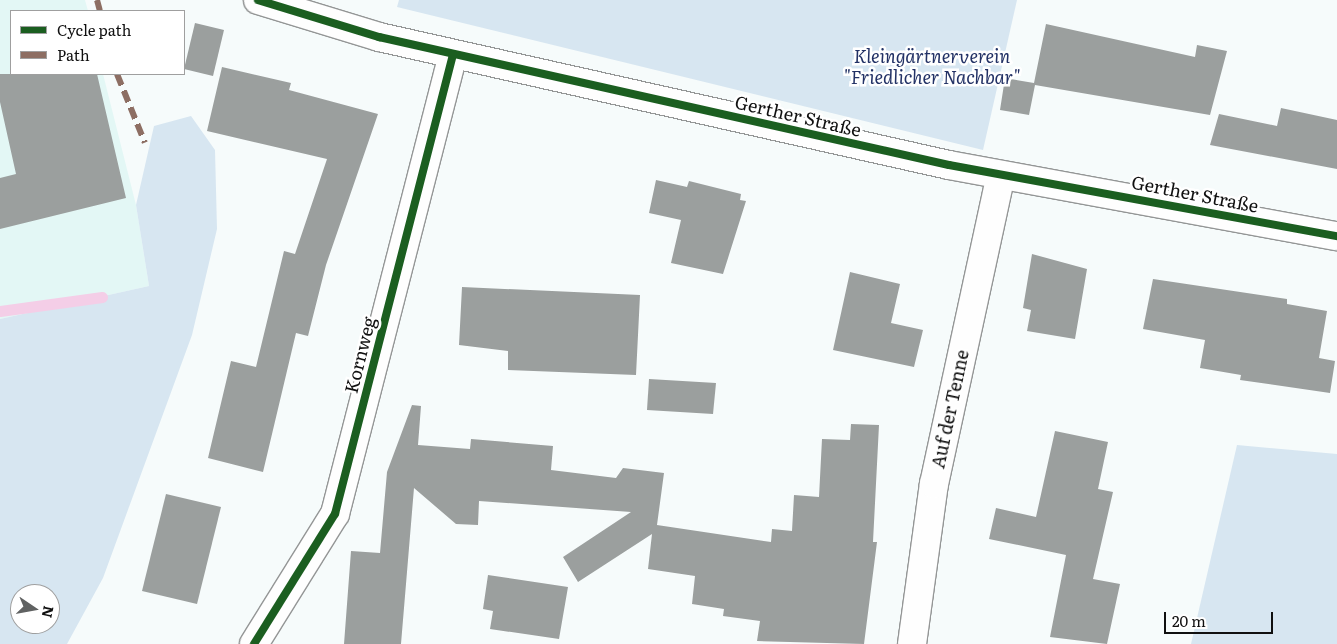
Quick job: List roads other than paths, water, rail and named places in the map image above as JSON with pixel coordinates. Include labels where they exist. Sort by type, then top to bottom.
[{"type":"street","name":"Gerther Straße","points":[[258,0],[319,21],[453,55],[1001,176],[1337,236]]},
{"type":"street","name":"Kornweg","points":[[254,644],[335,514],[453,55]]},
{"type":"street","name":"Auf der Tenne","points":[[912,644],[934,484],[1001,176]]},
{"type":"waterway","points":[[0,311],[102,297]]},
{"type":"park label","name":"Kleingärtnerverein \"Friedlicher Nachbar\"","points":[[932,67]]}]
